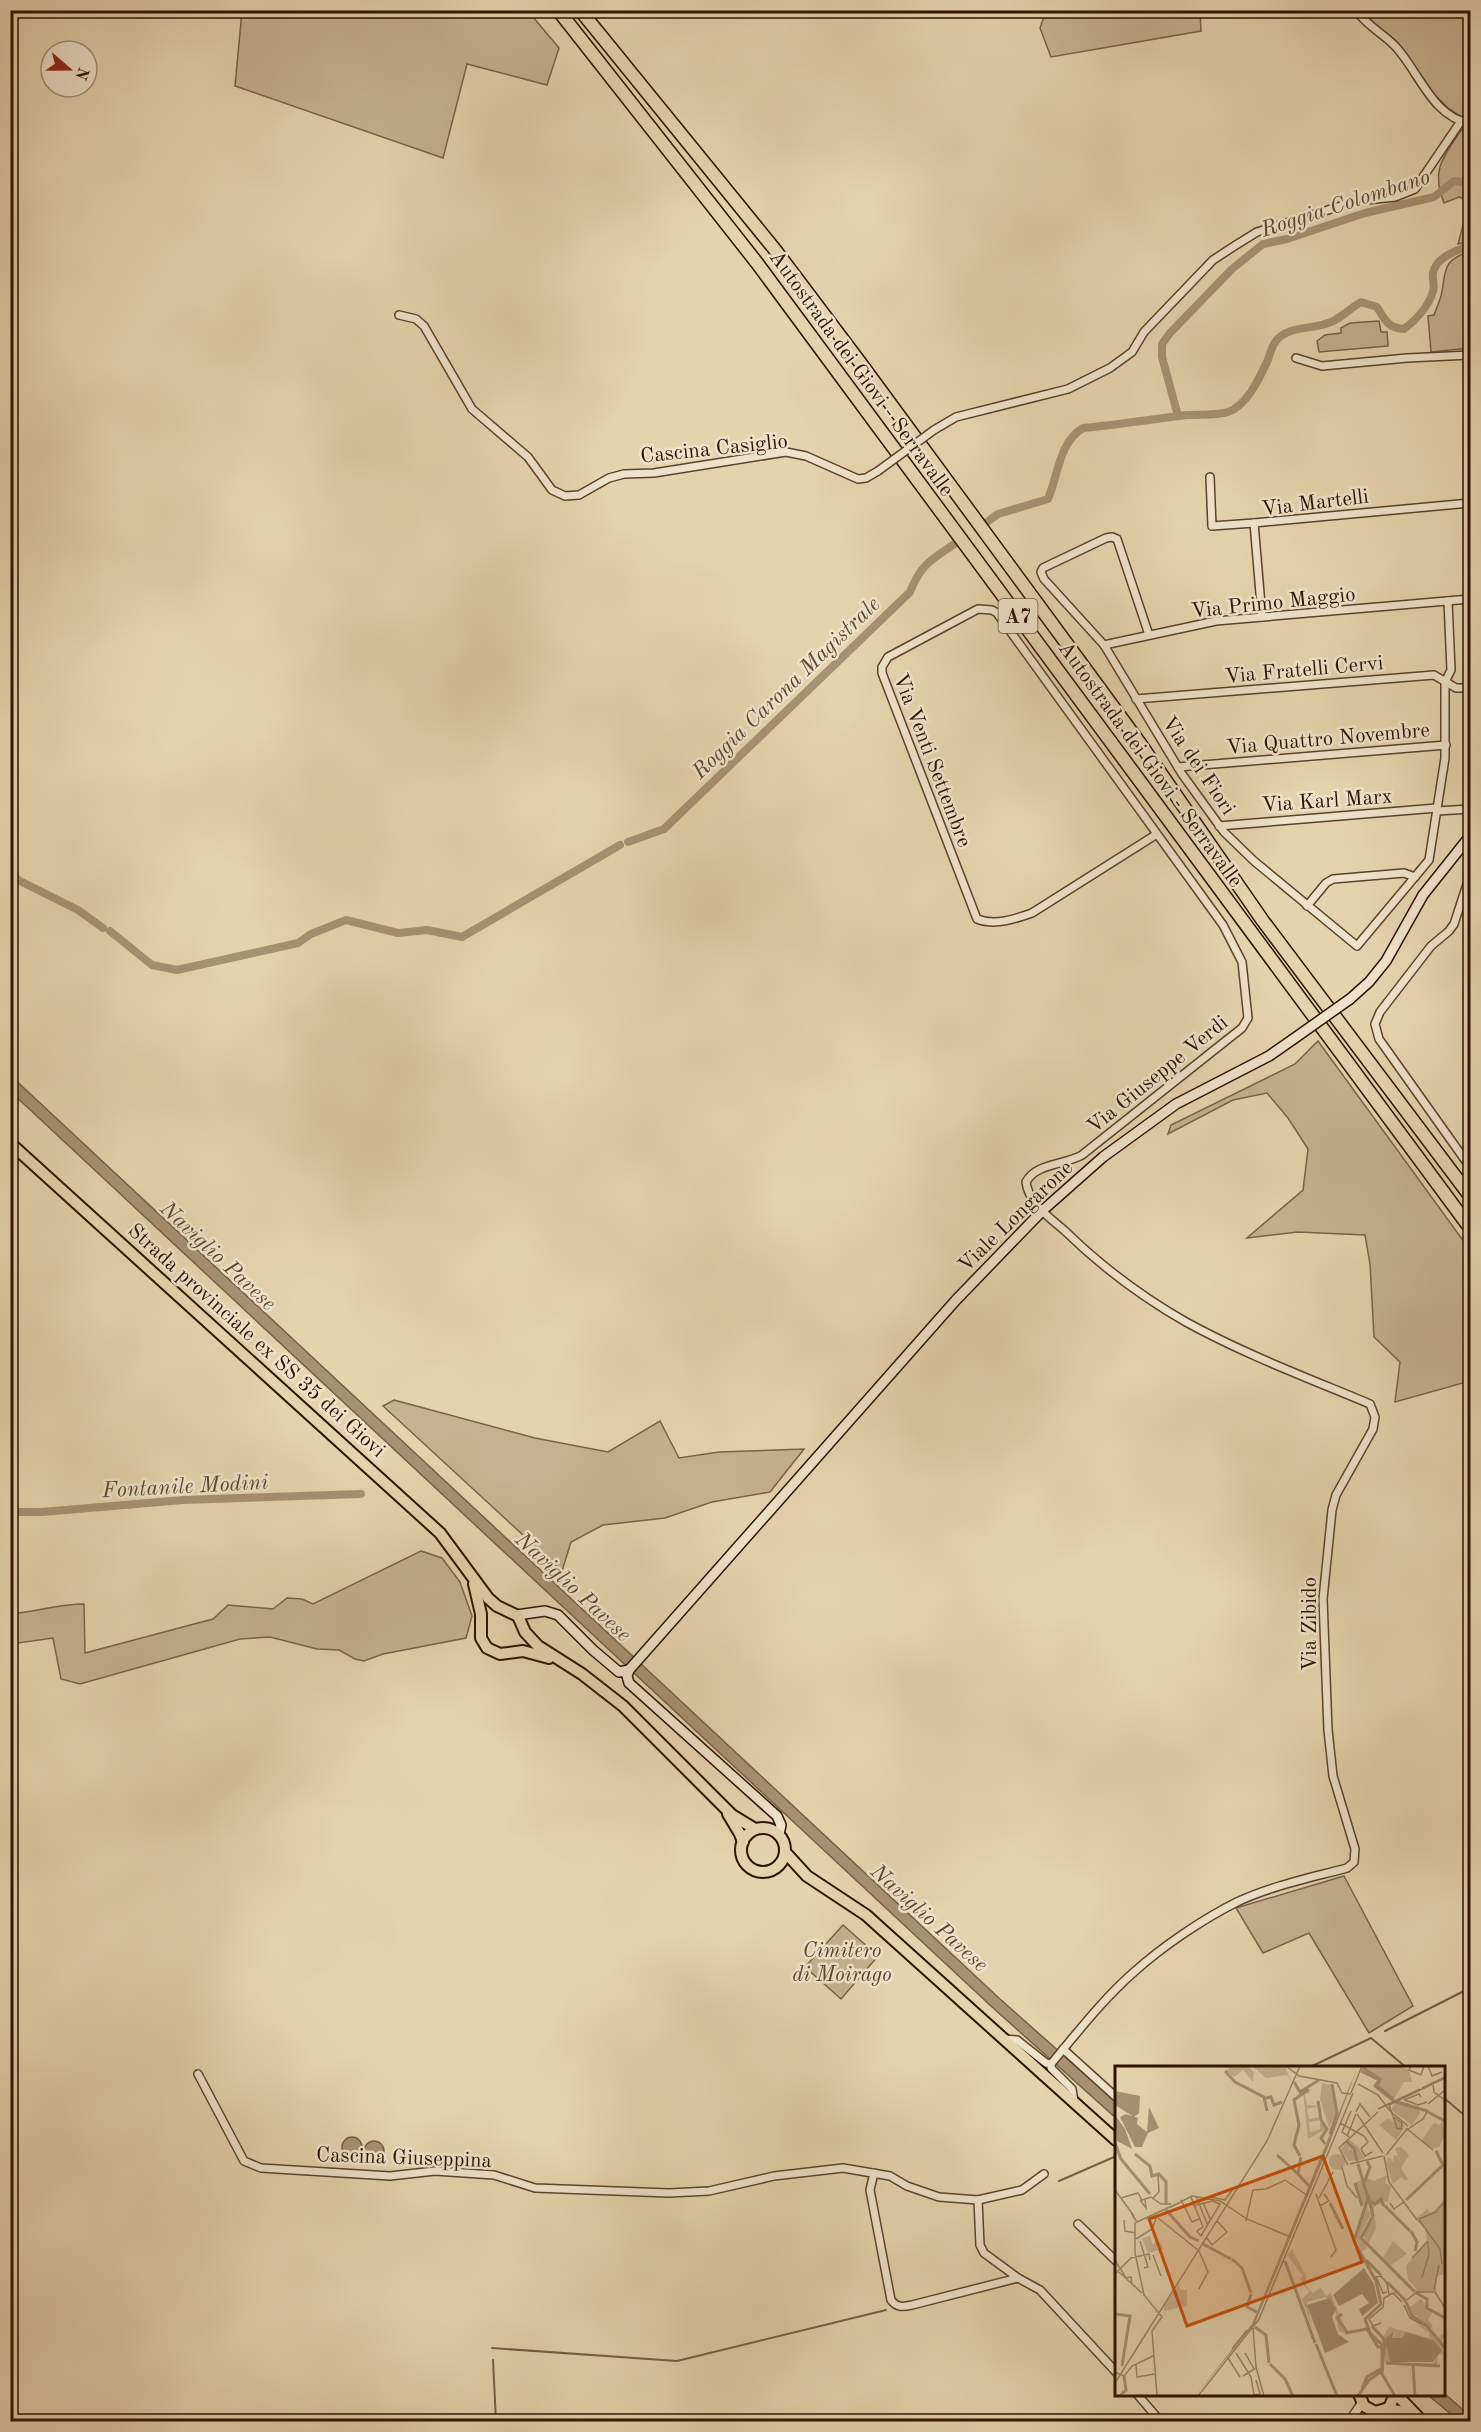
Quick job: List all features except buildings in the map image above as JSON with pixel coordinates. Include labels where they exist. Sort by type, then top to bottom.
[{"type":"highway","name":"Autostrada dei Giovi - Serravalle","points":[[558,10],[757,263],[1470,1228]]},
{"type":"highway","name":"Autostrada dei Giovi - Serravalle","points":[[580,10],[776,251],[859,361],[1139,742],[1263,921],[1470,1196]]},
{"type":"main road","name":"Viale Longarone","points":[[629,1670],[956,1300],[1042,1211],[1103,1157],[1176,1104],[1269,1056],[1350,999],[1369,982],[1386,961],[1423,896],[1470,830]]},
{"type":"main road","name":"Viale Longarone","points":[[1449,861],[1470,836]]},
{"type":"main road","name":"Strada provinciale ex SS 35 dei Giovi","points":[[10,1143],[441,1533],[491,1601],[512,1613],[538,1646],[582,1674],[623,1706],[732,1815],[755,1829],[768,1828],[779,1834]]},
{"type":"main road","name":"Strada provinciale ex SS 35 dei Giovi","points":[[470,1573],[480,1605],[482,1640],[489,1649],[498,1653],[531,1652],[562,1663]]},
{"type":"main road","points":[[480,1631],[482,1623],[498,1610],[512,1613],[545,1611],[558,1615],[619,1672],[629,1670],[627,1676],[629,1683],[777,1816],[781,1825],[779,1834],[785,1843],[785,1851],[783,1860],[776,1868]]},
{"type":"main road","points":[[509,1653],[520,1644],[524,1629]]},
{"type":"main road","name":"Strada provinciale ex SS 35 dei Giovi","points":[[718,1802],[736,1826],[742,1842],[741,1853],[749,1867],[759,1872],[776,1868],[807,1876]]},
{"type":"main road","points":[[742,1842],[755,1829]]},
{"type":"main road","points":[[785,1851],[807,1876],[866,1916],[1115,2139]]},
{"type":"main road","points":[[1383,2410],[1393,2403],[1395,2396]]},
{"type":"main road","points":[[1397,2396],[1423,2421]]},
{"type":"main road","points":[[1360,2399],[1371,2411],[1403,2412],[1423,2421]]},
{"type":"street","points":[[1356,10],[1363,20],[1395,46],[1433,97],[1450,114],[1461,121],[1470,123]]},
{"type":"street","name":"Cascina Casiglio","points":[[399,315],[416,319],[424,326],[472,409],[528,457],[552,490],[565,496],[579,495],[609,478],[624,474],[654,473],[786,452],[815,459],[858,478],[866,478],[956,417],[1068,389],[1110,368],[1132,352],[1144,333],[1213,260],[1261,231],[1357,201],[1395,197],[1415,189],[1461,121]]},
{"type":"street","points":[[1296,358],[1322,366],[1470,355]]},
{"type":"street","points":[[1210,477],[1212,526],[1254,523]]},
{"type":"street","name":"Via Martelli","points":[[1262,617],[1254,523],[1470,503]]},
{"type":"street","name":"Via dei Fiori","points":[[1149,635],[1119,543],[1112,537],[1043,568],[1041,572],[1044,579],[1104,645],[1178,767],[1219,826],[1254,861],[1307,906],[1354,945],[1359,945],[1415,878]]},
{"type":"street","name":"Via Primo Maggio","points":[[1104,645],[1216,621],[1470,599]]},
{"type":"street","points":[[1307,906],[1326,883],[1333,879],[1404,873],[1415,878],[1429,860],[1446,746],[1445,682],[1451,670],[1448,601]]},
{"type":"street","name":"Via Venti Settembre","points":[[978,609],[992,610],[997,613],[1157,834],[1032,913],[1013,920],[984,922],[977,919],[882,673],[884,661],[978,609]]},
{"type":"street","name":"Via Fratelli Cervi","points":[[1136,699],[1434,675],[1455,688],[1470,688]]},
{"type":"street","name":"Via Quattro Novembre","points":[[1178,767],[1446,746]]},
{"type":"street","name":"Via Karl Marx","points":[[1219,826],[1470,809]]},
{"type":"street","name":"Via Giuseppe Verdi","points":[[1042,1211],[1027,1191],[1026,1182],[1030,1175],[1039,1169],[1071,1162],[1083,1155],[1242,1028],[1248,1018],[1242,962],[1238,953],[1216,915],[1157,834]]},
{"type":"street","points":[[1470,875],[1454,924],[1449,932],[1431,946],[1380,1012],[1375,1024],[1379,1039],[1470,1167]]},
{"type":"street","name":"Via Zibido","points":[[1042,1211],[1116,1275],[1161,1306],[1224,1341],[1370,1404],[1375,1417],[1373,1429],[1364,1448],[1336,1495],[1324,1578],[1328,1730],[1334,1776],[1355,1849],[1354,1862],[1347,1868],[1236,1902],[1202,1923],[1134,1972],[1051,2064]]},
{"type":"street","points":[[1004,2038],[1017,2040],[1046,2063],[1051,2064],[1051,2068],[1072,2089],[1074,2101]]},
{"type":"street","points":[[1063,2049],[1115,2096]]},
{"type":"street","name":"Cascina Giuseppina","points":[[198,2074],[244,2161],[261,2168],[390,2176],[435,2171],[494,2175],[535,2188],[628,2193],[709,2191],[774,2176],[843,2168],[890,2176],[925,2193],[978,2200]]},
{"type":"street","points":[[874,2173],[870,2188],[891,2300],[894,2304],[901,2307],[912,2305],[1018,2278]]},
{"type":"street","points":[[1044,2174],[1022,2190],[978,2200],[980,2245],[984,2253],[1046,2295],[1115,2371]]},
{"type":"street","points":[[1078,2224],[1115,2259]]},
{"type":"street","points":[[1139,2396],[1161,2421]]},
{"type":"street","points":[[1349,2421],[1360,2399]]},
{"type":"street","points":[[1367,2421],[1383,2410]]},
{"type":"green space","points":[[242,11],[528,11],[559,48],[547,85],[467,64],[443,158],[235,86]]},
{"type":"green space","points":[[1046,11],[1200,11],[1201,31],[1051,57],[1040,28]]},
{"type":"green space","points":[[1360,11],[1470,11],[1470,116],[1463,118],[1447,107],[1435,95],[1398,43]]},
{"type":"green space","points":[[1462,129],[1470,132],[1470,241],[1458,244],[1466,214],[1467,200],[1459,197],[1444,203],[1438,181],[1441,164]]},
{"type":"green space","points":[[1470,251],[1470,348],[1431,352],[1428,316],[1434,315],[1441,296],[1446,268],[1454,259]]},
{"type":"green space","points":[[1379,321],[1381,332],[1387,332],[1388,346],[1319,352],[1317,341],[1325,335],[1341,333],[1341,328],[1350,323]]},
{"type":"green space","points":[[1318,1041],[1470,1250],[1470,1381],[1395,1402],[1400,1362],[1374,1337],[1370,1264],[1365,1235],[1298,1232],[1247,1238],[1303,1190],[1308,1149],[1288,1118],[1267,1093],[1233,1100],[1168,1134],[1171,1125],[1295,1064]]},
{"type":"green space","points":[[394,1400],[535,1438],[608,1452],[660,1421],[679,1458],[719,1452],[804,1449],[770,1492],[712,1502],[665,1518],[603,1525],[571,1542],[562,1571],[383,1406]]},
{"type":"green space","points":[[421,1551],[442,1558],[460,1582],[472,1616],[466,1638],[383,1654],[364,1661],[339,1650],[317,1649],[270,1637],[240,1639],[80,1684],[61,1679],[53,1638],[11,1644],[11,1614],[84,1604],[85,1653],[213,1619],[228,1605],[273,1609],[287,1598],[302,1599],[313,1604]]},
{"type":"green space","points":[[1344,1876],[1413,2006],[1369,2033],[1309,1933],[1263,1953],[1236,1908]]},
{"type":"green space","name":"Cimitero di Moirago","points":[[843,1925],[878,1956],[841,1999],[805,1967]]},
{"type":"shaded area","points":[[10,1075],[1000,1999],[1115,2101],[1115,2117],[992,2007],[11,1092]]},
{"type":"shaded area","points":[[352,2137],[359,2140],[362,2147],[359,2154],[352,2157],[345,2154],[342,2147],[345,2140]]},
{"type":"shaded area","points":[[374,2141],[381,2144],[384,2151],[381,2158],[374,2161],[367,2158],[364,2151],[367,2144]]},
{"type":"shaded area","points":[[1445,2394],[1470,2416],[1470,2421],[1459,2421],[1429,2396],[1445,2396]]},
{"type":"waterway","name":"Roggia Colombano","points":[[1178,416],[1162,357],[1162,344],[1232,269],[1263,244],[1287,239],[1365,213],[1434,197],[1454,181],[1470,183]]},
{"type":"waterway","name":"Roggia Carona Magistrale","points":[[987,522],[998,514],[1048,499],[1064,451],[1075,434],[1083,428],[1187,415],[1218,414],[1235,409],[1247,398],[1256,383],[1274,343],[1287,332],[1331,322],[1361,302],[1377,307],[1391,325],[1404,329],[1417,317],[1431,297],[1434,289],[1433,273],[1438,263],[1448,255],[1470,246]]},
{"type":"waterway","name":"Roggia Carona Magistrale","points":[[628,842],[664,829],[910,592],[918,575],[928,563],[956,543]]},
{"type":"waterway","name":"Roggia Carona Magistrale","points":[[110,931],[152,965],[177,970],[298,943],[311,934],[346,920],[398,933],[427,930],[462,937],[620,845]]},
{"type":"waterway","name":"Roggia Carona Magistrale","points":[[10,870],[18,880],[78,910],[103,928]]},
{"type":"waterway","name":"Fontanile Modini","points":[[10,1512],[42,1512],[183,1500],[361,1494]]},
{"type":"waterway","points":[[1385,2031],[1470,1988]]},
{"type":"waterway","points":[[1312,2066],[1371,2038],[1405,2066]]},
{"type":"waterway","points":[[1445,2099],[1470,2120]]},
{"type":"waterway","points":[[1059,2181],[1114,2157]]},
{"type":"waterway","points":[[492,2348],[677,2361],[886,2310]]},
{"type":"waterway","points":[[493,2360],[496,2422]]},
{"type":"water label","name":"Naviglio Pavese","points":[[219,1255]]},
{"type":"water label","name":"Naviglio Pavese","points":[[574,1586]]},
{"type":"water label","name":"Naviglio Pavese","points":[[930,1917]]}]
